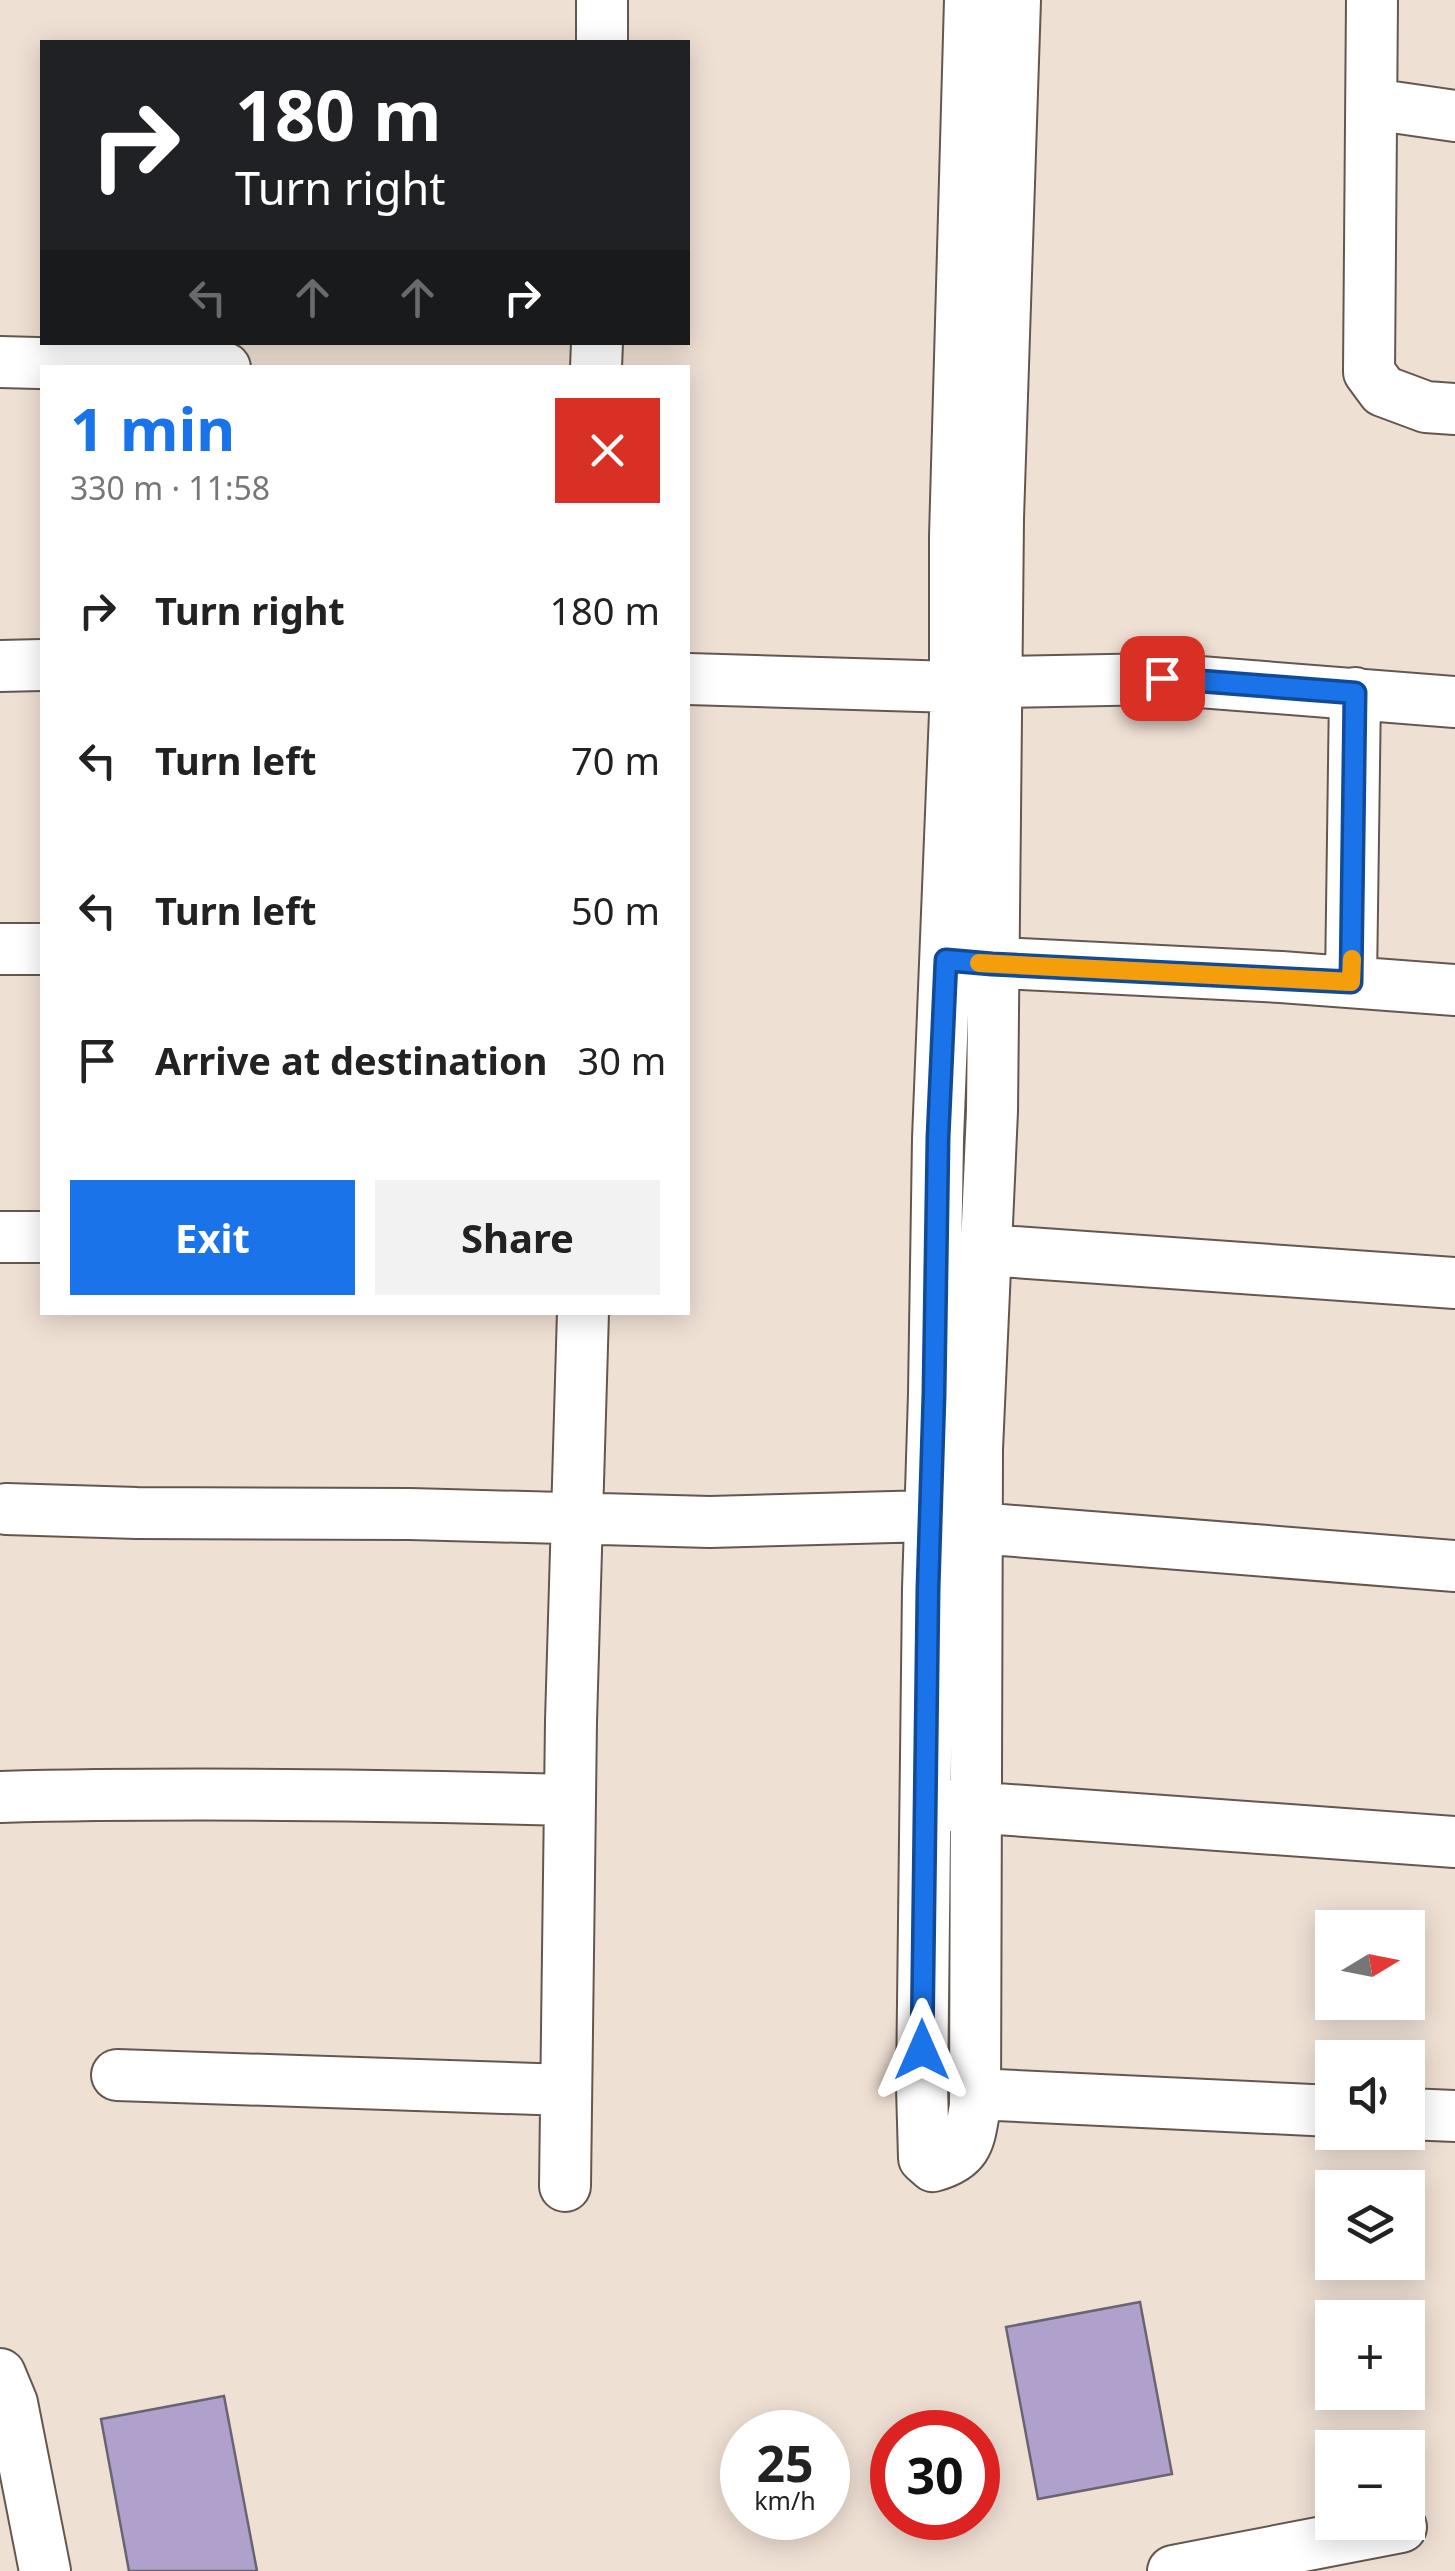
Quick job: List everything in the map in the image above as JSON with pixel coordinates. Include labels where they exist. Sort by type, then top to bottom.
[{"type":"street","points":[[602,0],[602,40]]},
{"type":"street","points":[[970,0],[955,537],[975,684]]},
{"type":"street","points":[[969,962],[992,1112],[977,1449],[953,1522],[924,1804],[922,2086],[924,2158],[933,2166],[963,2153],[974,2094],[975,1807],[953,1522],[938,1138],[969,962],[975,684],[998,518],[1015,0]]},
{"type":"street","points":[[1372,0],[1369,372],[1383,391],[1426,407],[1455,409]]},
{"type":"street","points":[[1372,104],[1455,116]]},
{"type":"street","points":[[0,362],[112,365]]},
{"type":"street","points":[[0,666],[40,666]]},
{"type":"street","points":[[690,679],[975,684],[1162,678],[1446,700]]},
{"type":"street","points":[[1351,982],[1355,693]]},
{"type":"street","points":[[0,949],[40,949]]},
{"type":"street","points":[[969,962],[1455,990]]},
{"type":"street","points":[[0,1237],[40,1237]]},
{"type":"street","points":[[986,1250],[1455,1283]]},
{"type":"street","points":[[565,2186],[583,1315]]},
{"type":"street","points":[[6,1509],[710,1522],[953,1522],[1455,1566]]},
{"type":"street","points":[[0,1798],[168,1793],[570,1800]]},
{"type":"street","points":[[924,1804],[1455,1842]]},
{"type":"street","points":[[117,2075],[566,2090]]},
{"type":"street","points":[[974,2094],[1315,2110]]},
{"type":"street","points":[[1425,2115],[1455,2116]]},
{"type":"street","points":[[0,2374],[12,2402],[45,2571]]},
{"type":"street","points":[[1173,2571],[1334,2540]]},
{"type":"building","points":[[1140,2302],[1172,2474],[1038,2499],[1006,2327]]},
{"type":"building","points":[[224,2396],[257,2571],[129,2571],[101,2419]]},
{"type":"slow traffic","points":[[979,963],[1351,982],[1352,959]]},
{"type":"route","points":[[922,2050],[928,1589],[946,960],[1351,982],[1355,693],[1162,678]]}]
